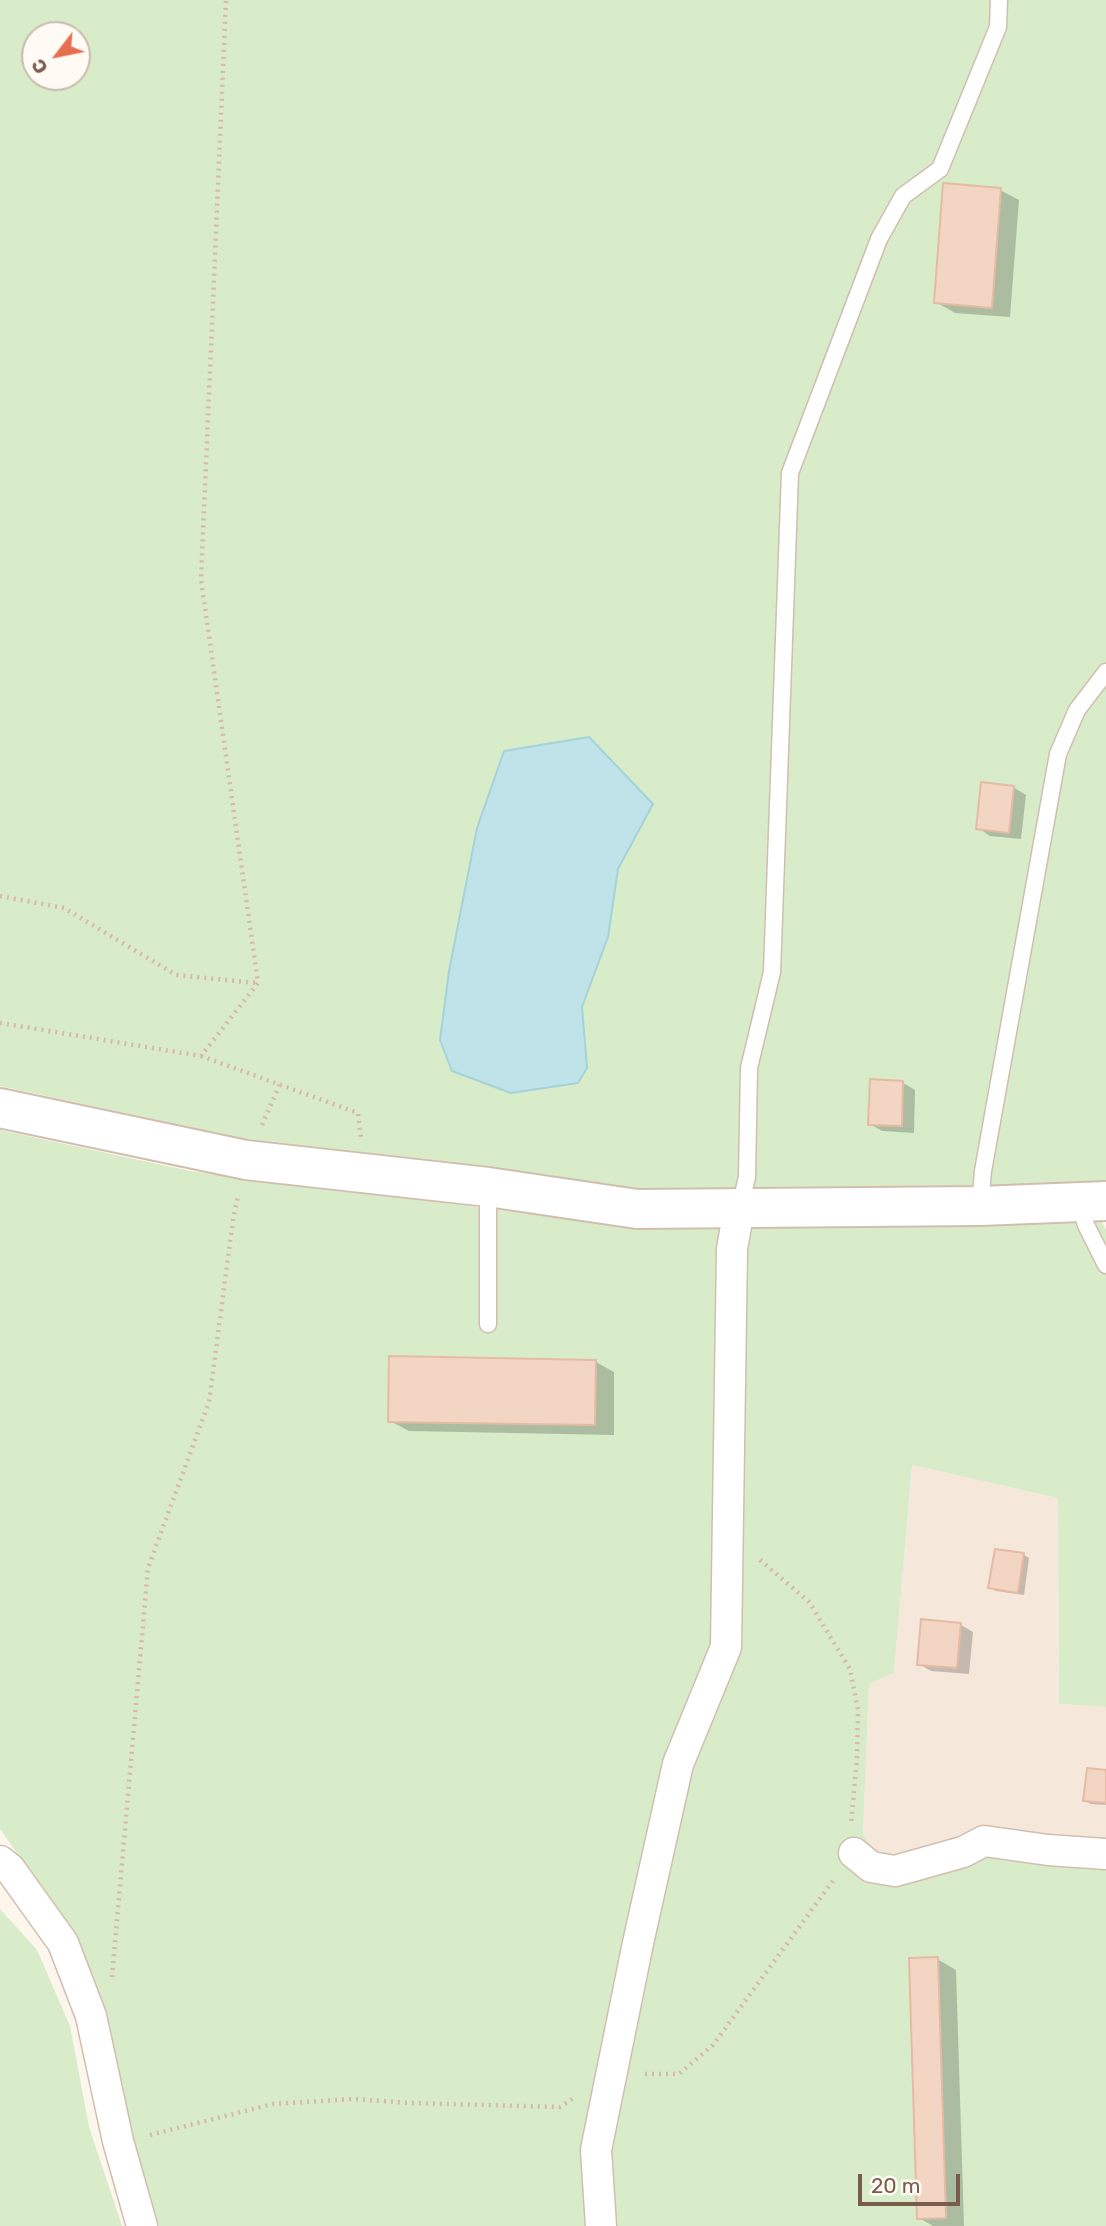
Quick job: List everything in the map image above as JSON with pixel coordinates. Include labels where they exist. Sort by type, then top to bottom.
[{"type":"street","points":[[0,1108],[246,1160],[488,1187],[637,1209],[980,1206],[1093,1201]]},
{"type":"street","points":[[601,2226],[596,2150],[611,2070],[678,1764],[726,1647],[732,1249],[739,1209]]},
{"type":"street","points":[[854,1853],[871,1867],[895,1871],[963,1852],[984,1841],[1048,1850],[1106,1854]]},
{"type":"street","points":[[0,1861],[10,1869],[63,1943],[91,2016],[118,2141],[142,2226]]},
{"type":"lane","points":[[739,1209],[747,1177],[749,1068],[772,972],[790,473],[880,239],[903,196],[940,169],[998,27],[999,0]]},
{"type":"lane","points":[[980,1206],[983,1171],[1058,754],[1077,710],[1106,672]]},
{"type":"lane","points":[[488,1187],[488,1324]]},
{"type":"lane","points":[[1093,1201],[1086,1225],[1106,1265]]},
{"type":"path","points":[[201,1056],[258,983],[201,579],[226,0]]},
{"type":"path","points":[[0,896],[64,908],[176,975],[258,983]]},
{"type":"path","points":[[0,1023],[201,1056],[358,1114],[365,1174]]},
{"type":"path","points":[[91,2016],[110,2006],[148,1568],[209,1402],[233,1220],[246,1160],[280,1084]]},
{"type":"path","points":[[118,2141],[273,2104],[353,2099],[560,2107],[611,2070],[679,2074],[713,2045],[854,1853],[850,1818],[857,1758],[858,1710],[850,1669],[809,1602],[752,1553],[729,1544]]},
{"type":"shaded area","points":[[912,1465],[1058,1498],[1059,1704],[1106,1707],[1106,1845],[897,1860],[874,1850],[863,1834],[869,1684],[894,1673]]},
{"type":"green space","points":[[0,0],[1106,0],[1106,1183],[724,1193],[636,1192],[245,1139],[0,1086]]},
{"type":"green space","points":[[0,1130],[190,1171],[640,1228],[1102,1222],[1106,1230],[1106,1707],[1059,1704],[1058,1498],[912,1465],[894,1673],[869,1684],[863,1834],[874,1850],[897,1860],[1106,1845],[1106,2226],[159,2226],[134,2159],[87,1964],[71,1931],[0,1829]]},
{"type":"green space","points":[[0,1909],[37,1950],[70,2026],[89,2127],[122,2226],[0,2226]]},
{"type":"water","points":[[589,737],[653,804],[618,869],[608,937],[582,1007],[587,1068],[578,1083],[511,1093],[452,1071],[440,1040],[449,971],[477,828],[504,751]]},
{"type":"building","points":[[943,183],[1001,188],[992,308],[934,303]]},
{"type":"building","points":[[981,782],[1014,786],[1009,833],[976,829]]},
{"type":"building","points":[[870,1079],[903,1081],[902,1126],[868,1125]]},
{"type":"building","points":[[389,1356],[596,1360],[595,1425],[388,1422]]},
{"type":"building","points":[[995,1549],[1024,1553],[1018,1593],[988,1588]]},
{"type":"building","points":[[921,1619],[961,1623],[957,1668],[917,1665]]},
{"type":"building","points":[[1087,1768],[1106,1770],[1106,1803],[1083,1801]]},
{"type":"building","points":[[938,1957],[946,2218],[917,2219],[909,1958]]}]
